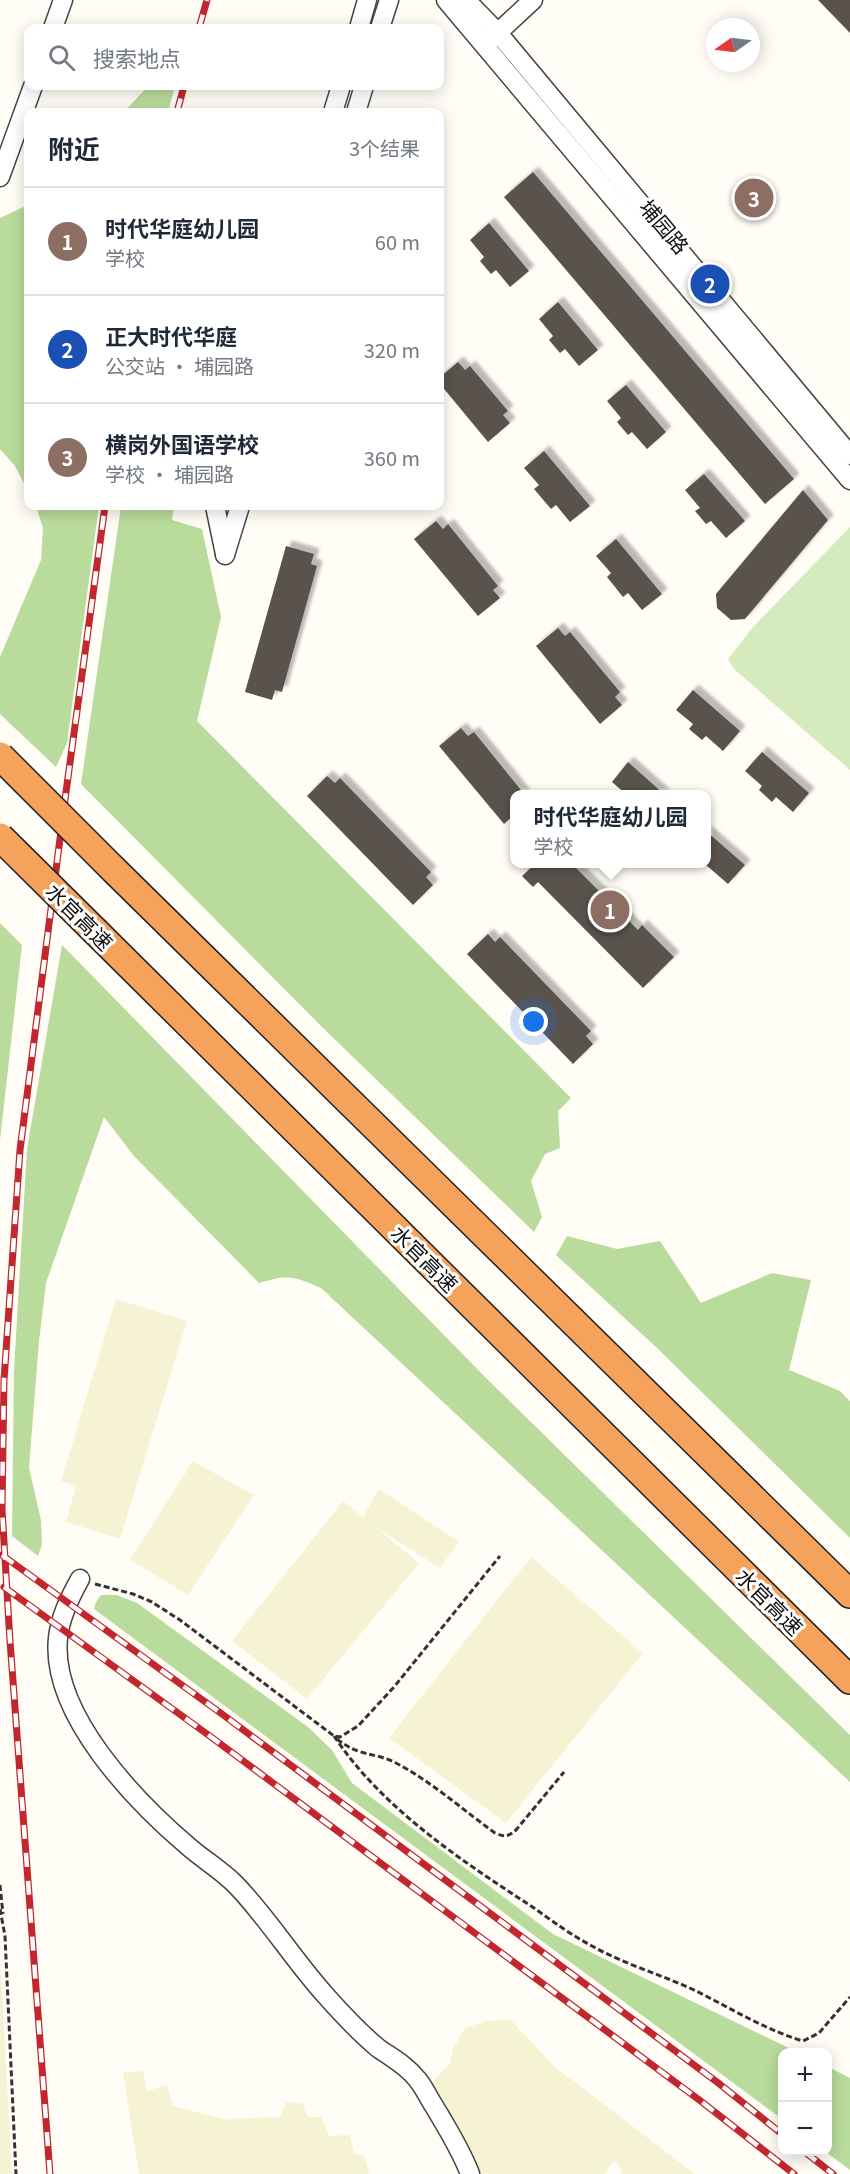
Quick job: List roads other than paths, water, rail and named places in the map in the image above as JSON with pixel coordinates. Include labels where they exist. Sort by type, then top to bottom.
[{"type":"highway","points":[[0,756],[850,1594]]},
{"type":"highway","name":"水官高速","points":[[0,837],[850,1680]]},
{"type":"street","points":[[54,24],[63,0]]},
{"type":"street","points":[[359,24],[367,0]]},
{"type":"street","points":[[381,24],[389,0]]},
{"type":"street","name":"埔园路","points":[[446,0],[491,39],[850,455]]},
{"type":"street","name":"埔园路","points":[[466,0],[491,39],[850,480]]},
{"type":"street","points":[[491,39],[533,0]]},
{"type":"street","points":[[25,108],[32,90]]},
{"type":"street","points":[[334,108],[340,90]]},
{"type":"street","points":[[357,108],[363,90]]},
{"type":"street","points":[[0,177],[24,111]]},
{"type":"street","points":[[216,510],[225,555],[239,510]]},
{"type":"street","points":[[80,1579],[69,1600],[58,1639],[60,1669],[66,1694],[77,1719],[120,1778],[152,1813],[189,1847],[231,1880],[255,1905],[324,1994],[358,2031],[381,2050],[402,2063],[418,2080],[454,2140],[470,2174]]},
{"type":"railway","points":[[200,24],[207,0]]},
{"type":"railway","points":[[178,108],[183,90]]},
{"type":"railway","points":[[50,2174],[2,1509],[4,1380],[20,1150],[104,510]]},
{"type":"railway","points":[[2,1555],[222,1714],[717,2082],[778,2131]]},
{"type":"railway","points":[[4,1587],[207,1734],[702,2102],[794,2174]]},
{"type":"railway","points":[[810,2156],[833,2174]]},
{"type":"place","name":"横岗外国语学校","points":[[754,198]]},
{"type":"place","name":"正大时代华庭","points":[[710,284]]},
{"type":"place","name":"时代华庭幼儿园","points":[[610,910]]}]
